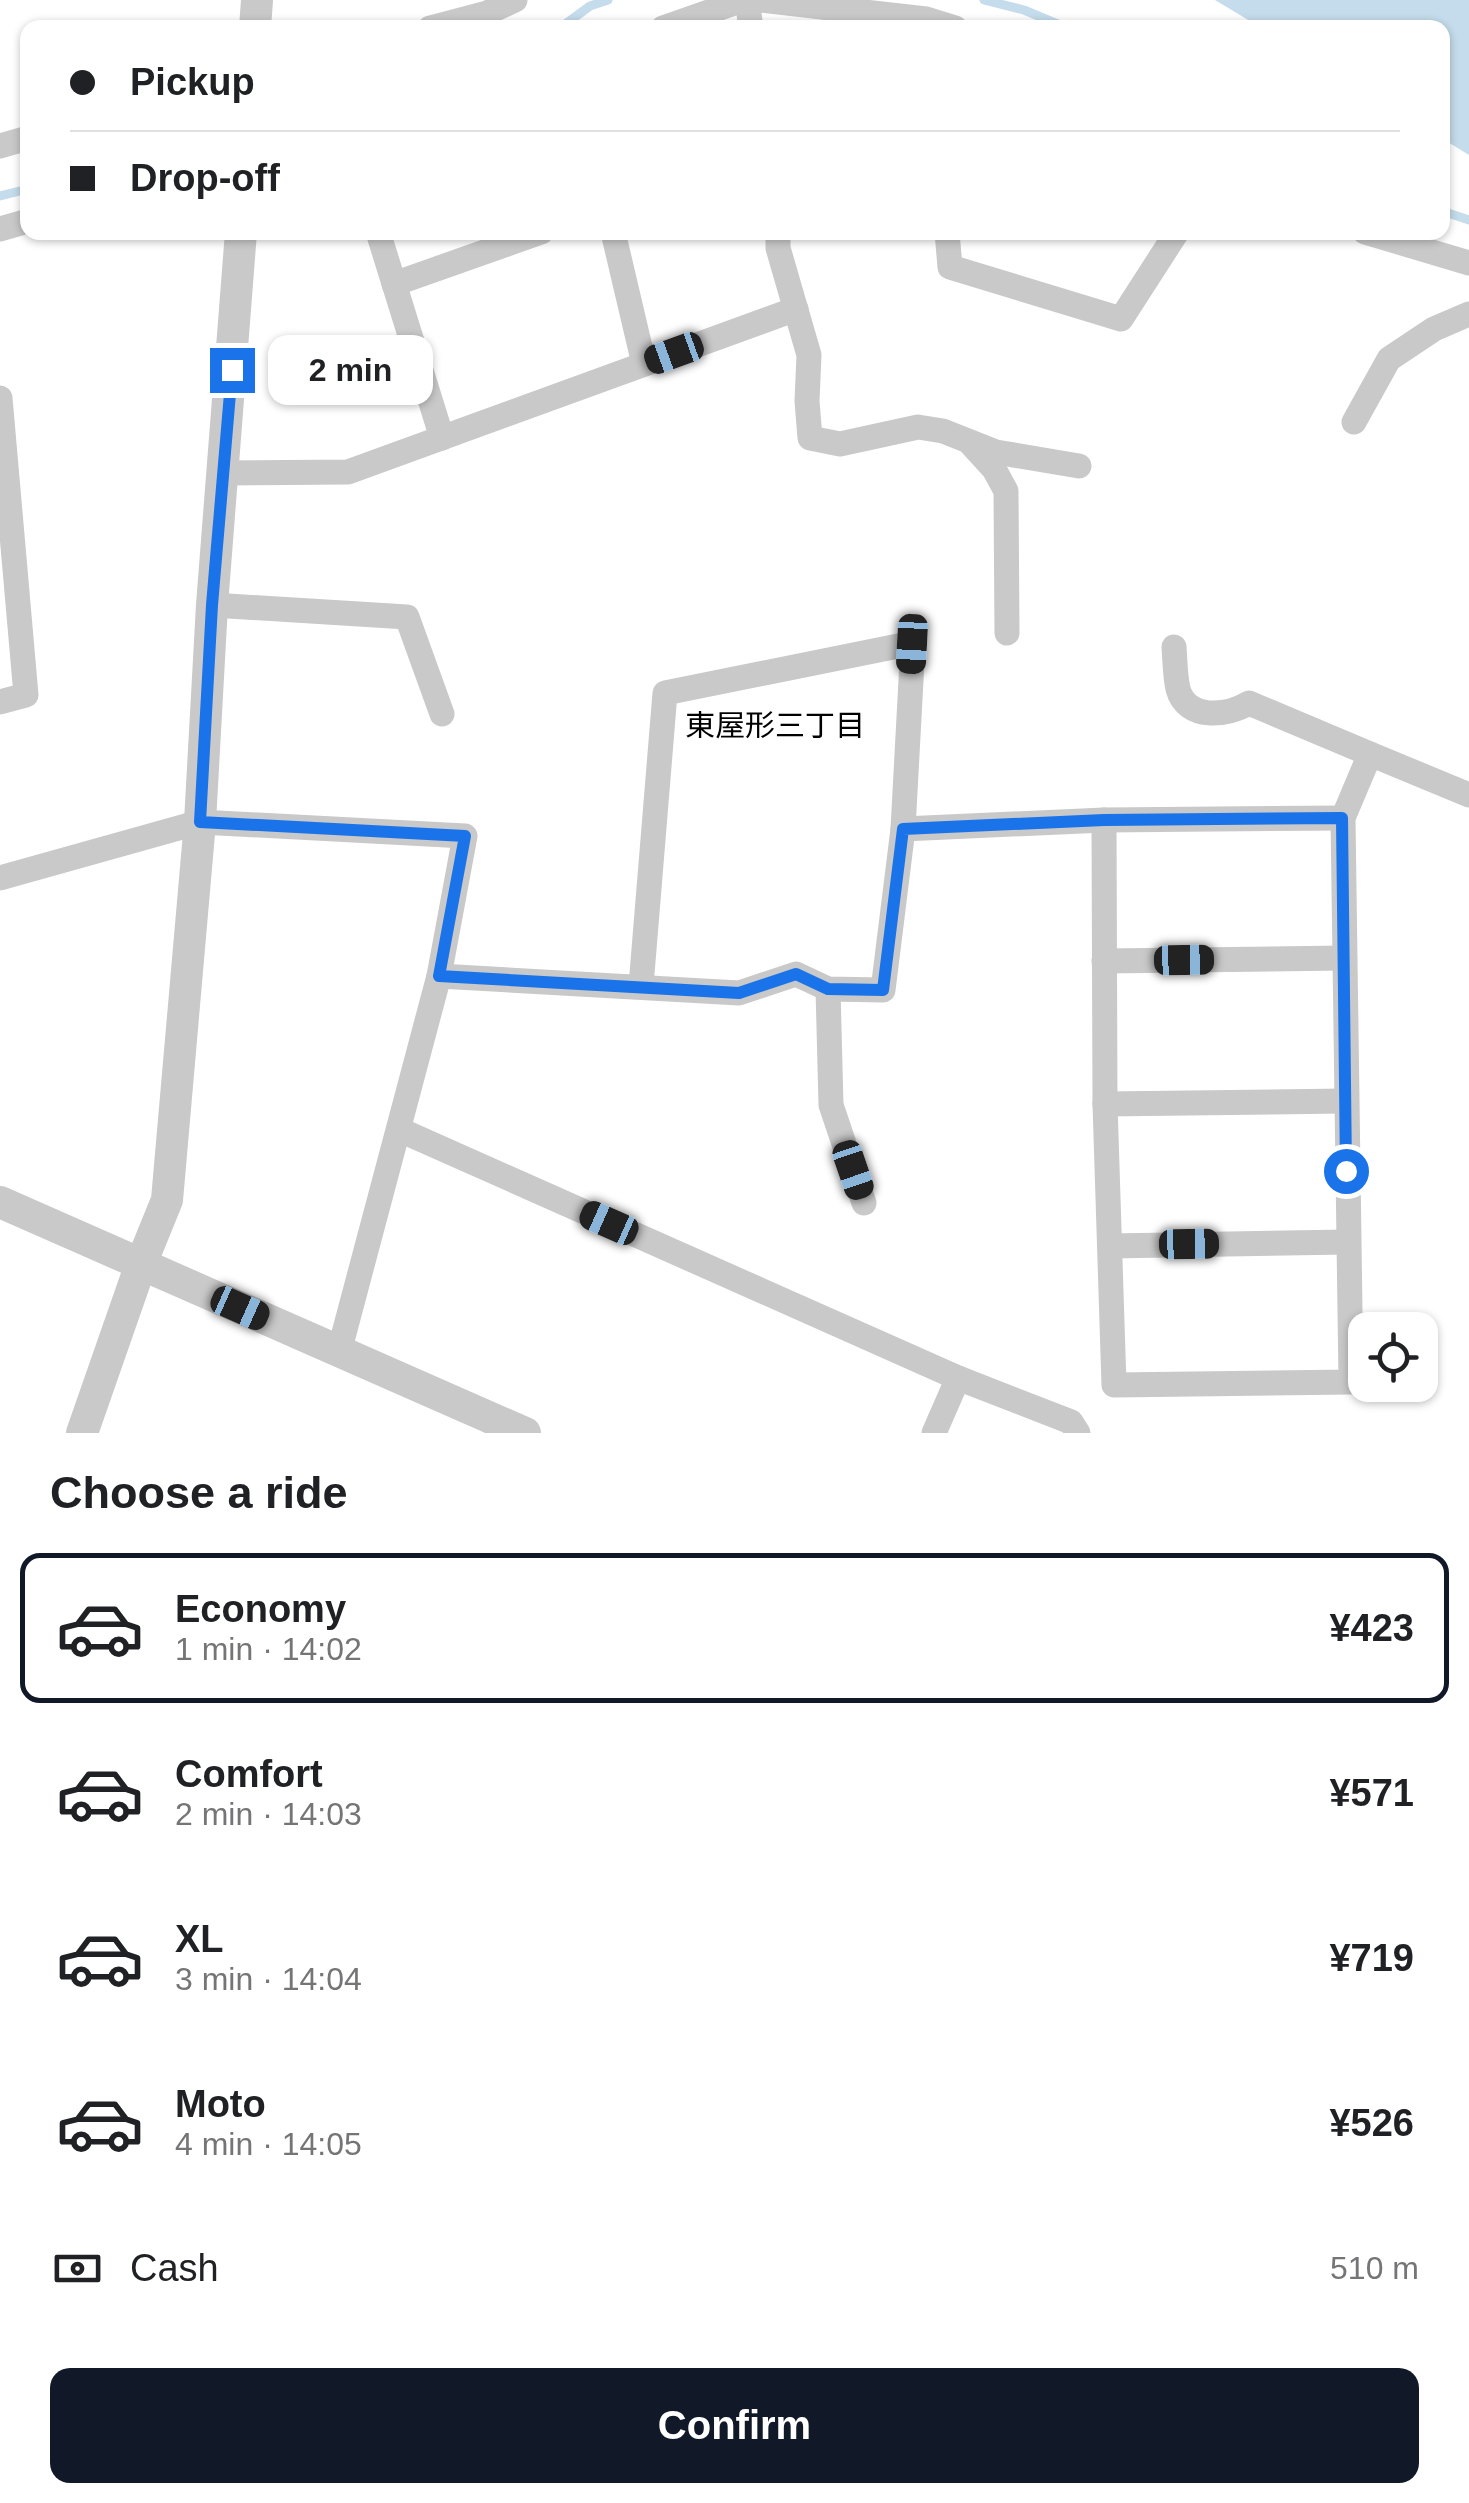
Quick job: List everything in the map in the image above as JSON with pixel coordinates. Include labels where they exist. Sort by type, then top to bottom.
[{"type":"street","points":[[460,20],[515,0]]},
{"type":"street","points":[[686,20],[745,0]]},
{"type":"street","points":[[760,0],[905,20]]},
{"type":"street","points":[[82,1433],[141,1264],[168,1200],[200,822],[212,605],[241,240]]},
{"type":"street","points":[[380,240],[442,438]]},
{"type":"street","points":[[394,284],[518,240]]},
{"type":"street","points":[[615,240],[644,364]]},
{"type":"street","points":[[778,240],[809,355],[810,438],[840,444],[918,427],[943,431],[996,452],[1079,466]]},
{"type":"street","points":[[948,240],[950,267],[1121,319],[1172,240]]},
{"type":"street","points":[[1393,240],[1469,262]]},
{"type":"street","points":[[224,473],[348,472],[796,309]]},
{"type":"street","points":[[1354,422],[1389,359],[1434,328],[1469,314]]},
{"type":"street","points":[[0,398],[26,695],[0,702]]},
{"type":"street","points":[[968,441],[994,470],[1006,491],[1007,633]]},
{"type":"street","points":[[212,605],[408,617],[442,714]]},
{"type":"street","points":[[439,976],[739,993],[796,974],[828,989],[883,990],[903,829],[912,644],[665,693],[641,986]]},
{"type":"street","points":[[1174,647],[1179,693],[1190,707],[1211,714],[1233,713],[1250,704],[1469,795]]},
{"type":"street","points":[[1104,820],[1105,1104],[1114,1385],[1351,1382],[1342,818],[1370,754]]},
{"type":"street","points":[[903,829],[1104,820],[1342,818]]},
{"type":"street","points":[[0,878],[200,822],[465,836],[439,976],[339,1352]]},
{"type":"street","points":[[1104,961],[1344,958]]},
{"type":"street","points":[[828,989],[831,1105],[864,1203]]},
{"type":"street","points":[[1105,1104],[1344,1101]]},
{"type":"street","points":[[400,1130],[958,1378],[1070,1422],[1078,1433]]},
{"type":"street","points":[[0,1202],[524,1433]]},
{"type":"street","points":[[1110,1246],[1348,1242]]},
{"type":"street","points":[[934,1433],[958,1378]]},
{"type":"water","points":[[1215,0],[1469,0],[1469,155],[1450,143],[1450,20],[1248,20]]},
{"type":"waterway","points":[[571,20],[590,6],[608,0]]},
{"type":"waterway","points":[[984,0],[1048,20]]},
{"type":"waterway","points":[[0,196],[20,191]]},
{"type":"waterway","points":[[1450,214],[1469,220]]},
{"type":"district","name":"東屋形三丁目","points":[[775,726]]},
{"type":"route","points":[[232,370],[212,605],[200,822],[465,836],[439,976],[739,993],[796,974],[828,989],[883,990],[903,829],[1104,820],[1342,818],[1346,1171]]}]
